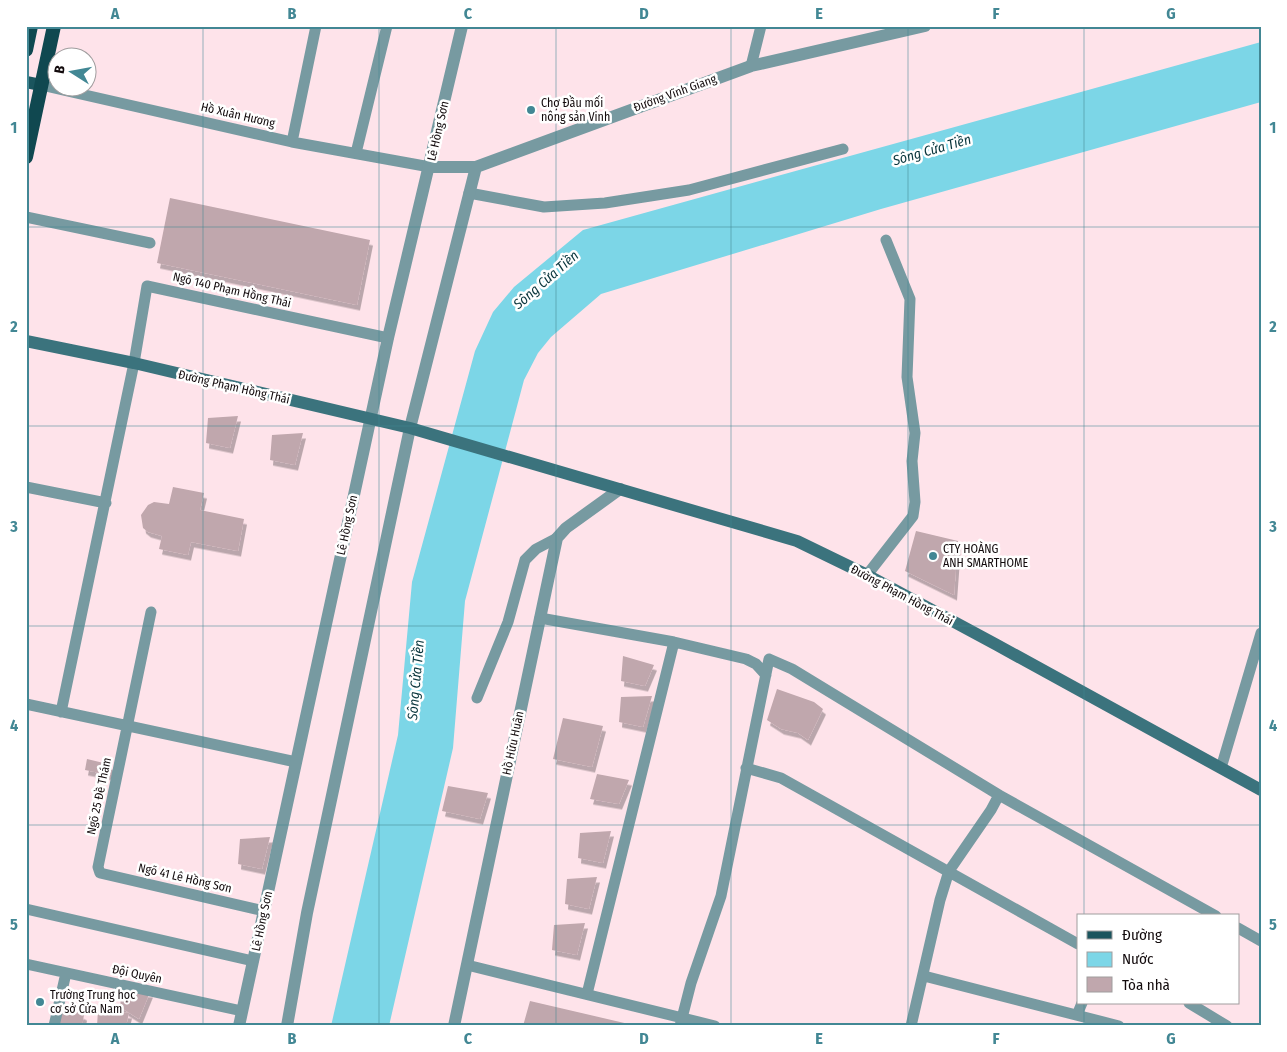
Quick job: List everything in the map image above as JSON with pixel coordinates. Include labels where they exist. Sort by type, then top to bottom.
[{"type":"highway","points":[[26,50],[31,26]]},
{"type":"highway","points":[[26,157],[54,26]]},
{"type":"main road","points":[[26,82],[41,85]]},
{"type":"main road","name":"Đường Phạm Hồng Thái","points":[[26,342],[134,363],[410,428],[797,542],[867,575],[1261,790]]},
{"type":"street","points":[[292,142],[316,26]]},
{"type":"street","points":[[356,153],[387,26]]},
{"type":"street","name":"Lê Hồng Sơn","points":[[239,1026],[388,338],[462,26]]},
{"type":"street","points":[[751,66],[762,26]]},
{"type":"street","name":"Đường Vĩnh Giang","points":[[430,167],[476,167],[751,66],[925,26]]},
{"type":"street","name":"Hồ Xuân Hương","points":[[41,85],[292,142],[430,167]]},
{"type":"street","points":[[469,193],[544,207],[605,204],[689,190],[843,149]]},
{"type":"street","points":[[287,1026],[307,913],[410,428],[476,167]]},
{"type":"street","points":[[26,218],[150,244]]},
{"type":"street","points":[[867,575],[913,516],[915,502],[912,460],[916,433],[907,376],[910,299],[886,240]]},
{"type":"street","name":"Ngõ 140 Phạm Hồng Thái","points":[[134,363],[147,286],[388,338]]},
{"type":"street","points":[[61,712],[134,363]]},
{"type":"street","points":[[26,487],[106,503]]},
{"type":"street","points":[[477,698],[508,622],[525,560],[536,549],[557,538],[566,528],[620,490]]},
{"type":"street","name":"Hồ Hữu Huân","points":[[454,1026],[557,538]]},
{"type":"street","name":"Ngõ 25 Đề Thám","points":[[100,873],[98,867],[151,612]]},
{"type":"street","points":[[540,618],[674,642],[746,659],[756,664],[766,675]]},
{"type":"street","points":[[1221,768],[1261,633]]},
{"type":"street","points":[[587,994],[674,642]]},
{"type":"street","points":[[681,1022],[691,983],[721,896],[769,659],[792,668],[999,795],[1212,914]]},
{"type":"street","points":[[26,704],[296,762]]},
{"type":"street","points":[[746,768],[781,778],[1077,943]]},
{"type":"street","points":[[911,1026],[940,900],[949,871],[991,810],[999,795]]},
{"type":"street","name":"Ngõ 41 Lê Hồng Sơn","points":[[100,873],[264,911]]},
{"type":"street","points":[[26,909],[253,960]]},
{"type":"street","points":[[1240,929],[1261,941]]},
{"type":"street","name":"Đội Quyên","points":[[26,964],[242,1011]]},
{"type":"street","points":[[467,965],[587,994],[681,1022],[715,1026]]},
{"type":"street","points":[[54,1026],[66,973]]},
{"type":"street","points":[[924,976],[1119,1026]]},
{"type":"street","points":[[1078,1015],[1082,1004]]},
{"type":"street","points":[[1191,1004],[1227,1026]]},
{"type":"water","name":"Sông Cửa Tiền","points":[[1261,42],[1261,102],[881,209],[601,294],[551,337],[538,353],[524,380],[465,601],[453,748],[389,1026],[331,1026],[398,735],[412,582],[475,351],[493,312],[514,287],[583,230]]},
{"type":"building","points":[[170,198],[370,240],[357,305],[157,263]]},
{"type":"building","points":[[238,416],[230,448],[206,443],[208,418]]},
{"type":"building","points":[[303,433],[295,465],[270,460],[272,435]]},
{"type":"building","points":[[173,487],[204,493],[200,510],[244,519],[238,551],[191,542],[188,555],[159,549],[162,536],[148,532],[143,528],[141,515],[148,505],[154,502],[169,504]]},
{"type":"building","name":"CTY HOÀNG ANH SMARTHOME","points":[[916,531],[958,541],[954,595],[905,571]]},
{"type":"building","points":[[623,656],[654,665],[645,686],[621,681]]},
{"type":"building","points":[[777,689],[814,702],[823,709],[808,740],[798,733],[781,729],[767,720]]},
{"type":"building","points":[[652,696],[643,727],[619,722],[621,697]]},
{"type":"building","points":[[563,718],[603,726],[592,767],[553,759]]},
{"type":"building","points":[[87,759],[112,765],[110,775],[85,770]]},
{"type":"building","points":[[597,774],[629,780],[619,804],[590,799]]},
{"type":"building","points":[[448,786],[488,793],[480,819],[442,811]]},
{"type":"building","points":[[611,831],[603,863],[578,858],[580,833]]},
{"type":"building","points":[[270,837],[262,869],[238,864],[240,839]]},
{"type":"building","points":[[597,877],[589,909],[565,904],[567,879]]},
{"type":"building","points":[[585,923],[577,955],[552,950],[554,925]]},
{"type":"building","points":[[122,990],[150,992],[139,1019],[120,1007]]},
{"type":"building","points":[[530,1001],[633,1025],[633,1026],[523,1026]]},
{"type":"building","points":[[61,1004],[84,1015],[82,1026],[56,1026]]},
{"type":"building","points":[[98,1010],[129,1013],[126,1026],[97,1026]]},
{"type":"place","name":"Chợ Đầu mối nông sản Vinh","points":[[531,110]]},
{"type":"place","name":"CTY HOÀNG ANH SMARTHOME","points":[[933,556]]},
{"type":"place","name":"Trường Trung học cơ sở Cửa Nam","points":[[40,1002]]}]
